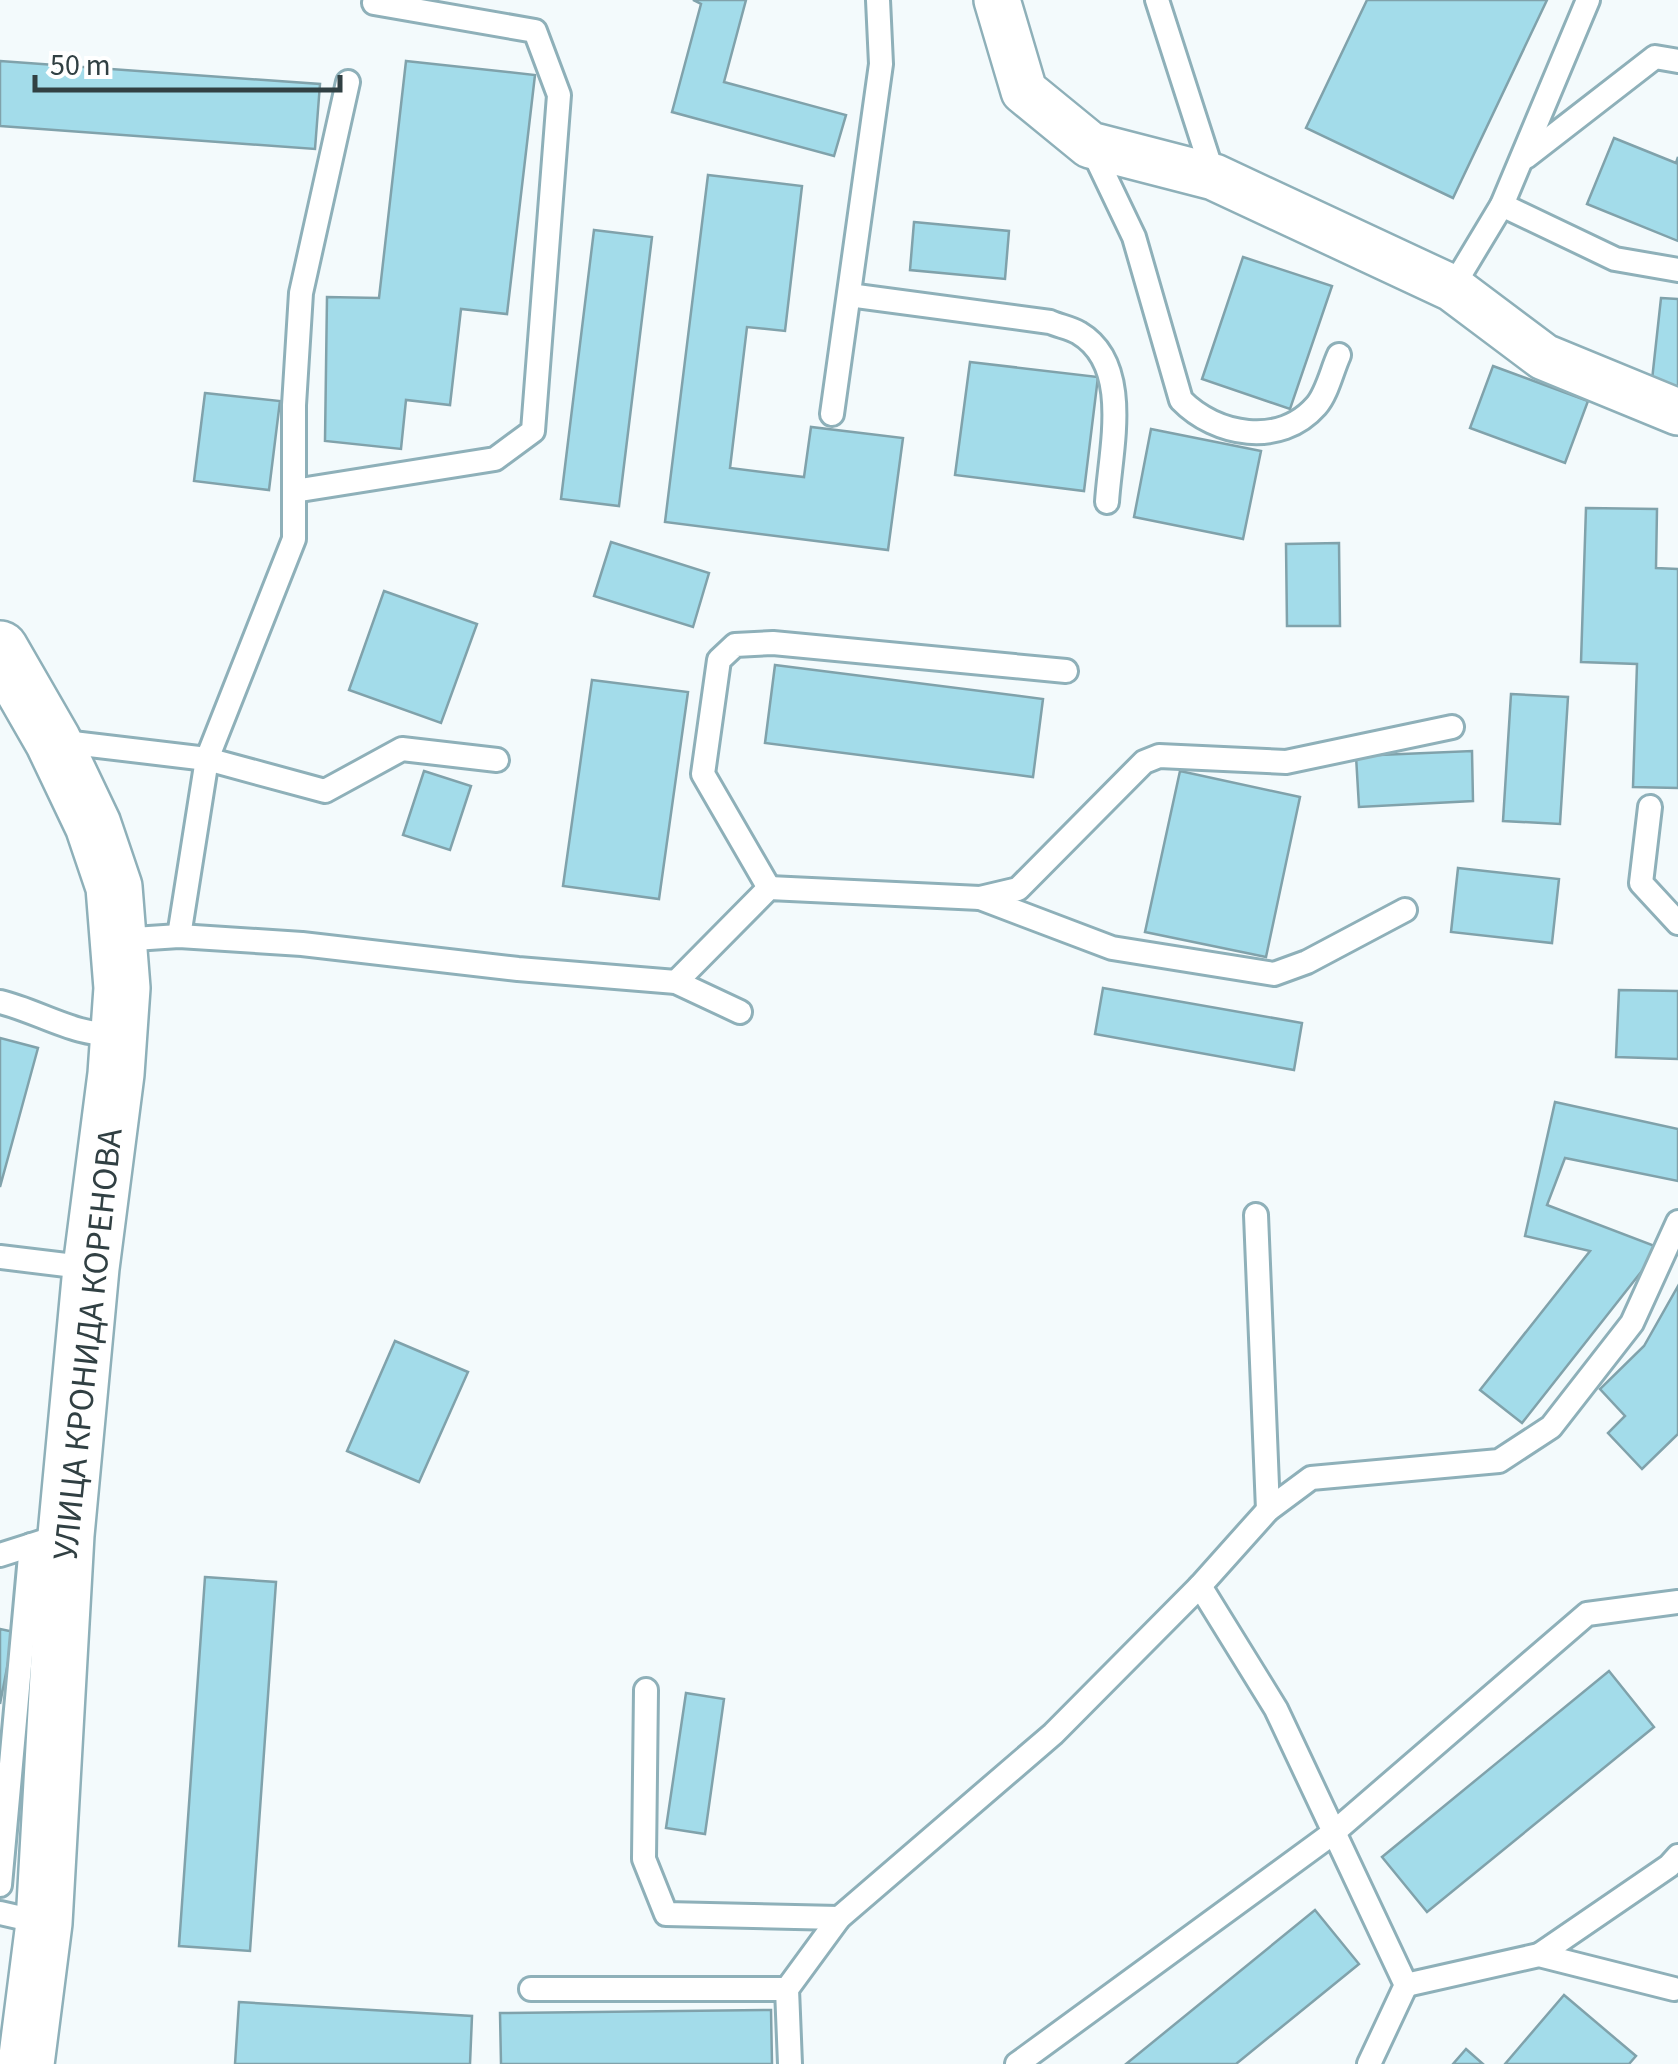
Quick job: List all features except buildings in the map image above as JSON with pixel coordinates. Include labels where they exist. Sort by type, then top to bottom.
[{"type":"street","points":[[997,0],[1024,90],[1090,144],[1214,177],[1452,288],[1544,357],[1678,412]]},
{"type":"street","name":"УЛИЦА КРОНИДА КОРЕНОВА","points":[[0,649],[53,741],[92,825],[114,887],[122,988],[91,1268],[48,1540],[22,1918],[26,2064]]},
{"type":"lane","points":[[832,414],[881,64],[878,0]]},
{"type":"lane","points":[[1157,0],[1214,177]]},
{"type":"lane","points":[[1452,288],[1502,206],[1588,0]]},
{"type":"lane","points":[[294,491],[495,459],[534,431],[559,95],[534,31],[374,3]]},
{"type":"lane","points":[[1523,159],[1656,57],[1678,61]]},
{"type":"lane","points":[[179,936],[207,760],[294,539],[294,405],[301,293],[348,82]]},
{"type":"lane","points":[[1090,144],[1134,237],[1182,400],[1197,416],[1254,434],[1285,430],[1318,405],[1339,355]]},
{"type":"lane","points":[[1502,206],[1615,259],[1678,270]]},
{"type":"lane","points":[[849,295],[1050,322],[1081,334],[1103,358],[1114,393],[1107,502]]},
{"type":"lane","points":[[769,888],[704,774],[719,660],[735,645],[773,643],[1066,672]]},
{"type":"lane","points":[[676,982],[769,888],[980,898],[1018,889],[1144,762],[1159,756],[1286,762],[1452,726]]},
{"type":"lane","points":[[53,741],[207,760],[325,792],[402,748],[497,760]]},
{"type":"lane","points":[[1650,807],[1641,884],[1678,922]]},
{"type":"lane","points":[[980,898],[1112,948],[1274,974],[1307,962],[1405,910]]},
{"type":"lane","points":[[119,940],[179,936],[302,944],[518,969],[676,982],[740,1012]]},
{"type":"lane","points":[[0,1002],[97,1036],[118,1033]]},
{"type":"lane","points":[[1256,1215],[1268,1510]]},
{"type":"lane","points":[[790,2064],[787,1989],[840,1918],[1053,1734],[1200,1586],[1268,1510],[1311,1478],[1499,1461],[1552,1428],[1632,1323],[1678,1222]]},
{"type":"lane","points":[[0,1257],[91,1268]]},
{"type":"lane","points":[[0,1555],[48,1540],[0,1885]]},
{"type":"lane","points":[[1200,1586],[1276,1709],[1406,1984]]},
{"type":"lane","points":[[1016,2064],[1332,1832],[1587,1614],[1678,1602]]},
{"type":"lane","points":[[646,1690],[644,1859],[666,1914],[840,1918]]},
{"type":"lane","points":[[1406,1984],[1538,1954],[1670,1866],[1678,1856]]},
{"type":"lane","points":[[1538,1954],[1674,1989]]},
{"type":"lane","points":[[1369,2064],[1406,1984]]},
{"type":"lane","points":[[531,1989],[787,1989]]}]
